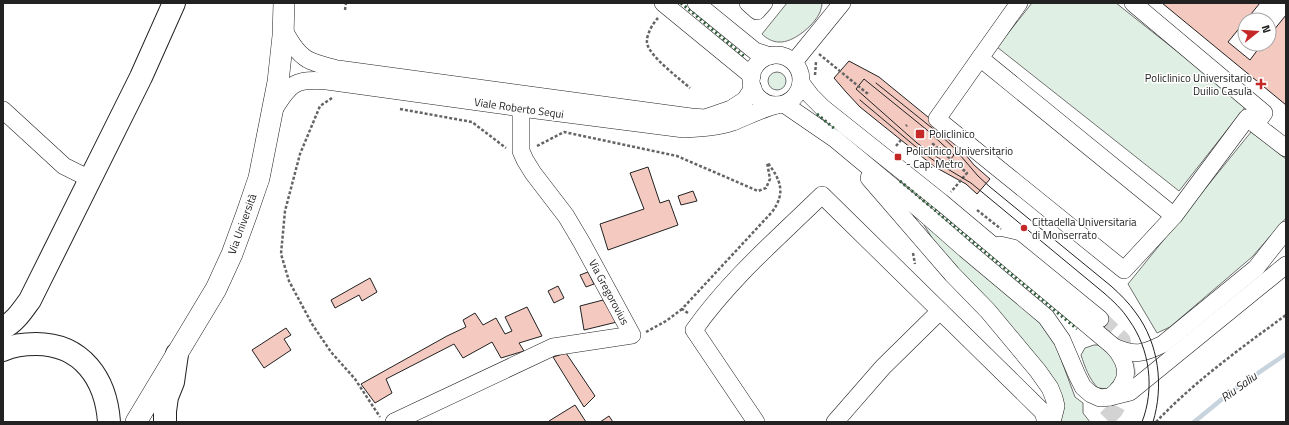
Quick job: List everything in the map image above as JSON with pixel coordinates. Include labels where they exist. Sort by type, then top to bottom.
[{"type":"highway","points":[[3,328],[17,318],[30,300],[141,77],[174,3]]},
{"type":"highway","points":[[3,350],[9,347],[24,344],[54,345],[76,355],[95,374],[102,386],[108,409],[109,422]]},
{"type":"highway","points":[[165,422],[167,397],[173,382],[177,354]]},
{"type":"main road","name":"Via Università","points":[[136,422],[216,289],[232,254],[259,178],[278,82],[284,28],[284,3]]},
{"type":"street","points":[[696,3],[755,51],[770,56],[783,56],[794,62],[801,75],[799,90],[796,96],[790,101],[780,105],[769,104],[762,101],[756,95],[752,82],[754,69],[758,63],[770,56]]},
{"type":"street","points":[[748,3],[757,11],[764,3]]},
{"type":"street","points":[[1019,3],[937,119],[1124,270],[1174,216],[1247,118],[1286,148]]},
{"type":"street","points":[[1133,3],[1264,113],[1256,124]]},
{"type":"street","points":[[665,5],[752,82]]},
{"type":"street","points":[[794,62],[837,5]]},
{"type":"street","name":"Viale Roberto Sequi","points":[[284,28],[290,42],[309,61],[338,69],[691,117],[706,118],[731,109],[745,100],[752,82]]},
{"type":"street","points":[[980,58],[1174,216]]},
{"type":"street","name":"Viale Roberto Sequi","points":[[273,111],[285,91],[298,82],[310,80],[327,80],[521,108],[684,129],[725,124],[765,108],[780,105]]},
{"type":"street","points":[[801,83],[823,108],[941,202],[1114,347],[1121,356],[1125,375],[1124,384],[1110,397]]},
{"type":"street","points":[[780,105],[834,139],[924,212],[965,249],[1046,317],[1062,340],[1083,387],[1091,394],[1100,398],[1130,392],[1286,265]]},
{"type":"street","name":"Via Gregorovius","points":[[394,422],[553,347],[632,335],[566,216],[533,173],[525,160],[521,151],[521,108]]},
{"type":"street","points":[[3,110],[64,166],[90,179]]},
{"type":"street","points":[[834,139],[952,274],[988,311],[1038,371],[1050,388],[1054,398],[1056,406],[1052,422]]},
{"type":"street","points":[[756,422],[694,330],[734,281],[822,195],[1042,412],[1046,422]]},
{"type":"street","points":[[1114,347],[1126,352],[1138,353],[1150,350],[1163,344],[1256,268],[1286,230]]},
{"type":"street","points":[[988,242],[1013,248],[1100,319]]},
{"type":"street","points":[[835,422],[883,368],[940,311]]},
{"type":"path","points":[[345,10],[346,3]]},
{"type":"path","points":[[665,5],[654,22],[648,35],[647,43],[652,54],[690,88]]},
{"type":"path","points":[[817,53],[868,94],[868,92]]},
{"type":"path","points":[[334,96],[320,106],[300,154],[284,211],[281,254],[289,281],[312,324],[331,352],[355,379],[383,422]]},
{"type":"path","points":[[395,108],[472,122],[506,148],[533,148],[564,132],[677,156],[758,191],[766,188],[770,179],[767,162],[775,173],[781,187],[779,203],[767,218],[682,309],[653,329],[644,333],[632,335]]},
{"type":"path","points":[[896,146],[901,140]]},
{"type":"path","points":[[933,146],[933,144],[967,173],[956,186]]},
{"type":"path","points":[[910,281],[917,274],[913,251]]},
{"type":"path","points":[[682,309],[700,322]]},
{"type":"path","points":[[1156,422],[1189,390],[1286,315]]},
{"type":"green space","points":[[787,3],[821,3],[822,5],[816,19],[802,33],[784,42],[772,41],[762,34]]},
{"type":"green space","points":[[1032,3],[1116,3],[1246,106],[1179,191],[997,47]]},
{"type":"green space","points":[[777,72],[781,73],[785,77],[785,85],[781,89],[777,90],[773,89],[769,85],[768,81],[769,77],[773,73]]},
{"type":"green space","points":[[1251,132],[1286,159],[1286,218],[1252,257],[1170,327],[1157,333],[1128,284]]},
{"type":"green space","points":[[935,222],[992,272],[1052,335],[1075,397],[1083,403],[1083,413],[1090,422],[1060,422],[1060,407],[934,241],[924,225]]},
{"type":"green space","points":[[1094,345],[1102,345],[1116,358],[1120,372],[1109,389],[1098,388],[1090,377],[1081,355],[1085,348]]},
{"type":"building","points":[[1162,3],[1260,3],[1253,12],[1237,12],[1237,31],[1228,42],[1237,49],[1237,52],[1240,52],[1250,60],[1256,52],[1277,52],[1277,26],[1286,15],[1286,105]]},
{"type":"building","name":"Policlinico","points":[[849,61],[879,77],[939,126],[956,143],[974,165],[990,179],[977,194],[966,184],[935,167],[860,107],[834,78]]},
{"type":"building","points":[[864,79],[927,130],[954,155],[947,164],[917,143],[856,89]]},
{"type":"building","points":[[648,167],[660,203],[669,200],[678,225],[608,250],[600,224],[644,209],[630,173]]},
{"type":"building","points":[[693,191],[697,201],[681,205],[678,196]]},
{"type":"building","points":[[588,272],[594,284],[586,287],[580,275]]},
{"type":"building","points":[[370,278],[377,292],[362,301],[359,295],[335,308],[331,300]]},
{"type":"building","points":[[558,286],[564,298],[554,303],[548,291]]},
{"type":"building","points":[[603,300],[617,322],[584,330],[580,306]]},
{"type":"building","points":[[527,307],[542,336],[519,343],[524,351],[501,358],[492,342],[463,358],[454,344],[386,379],[392,393],[375,403],[361,384],[466,327],[463,320],[475,313],[483,325],[496,318],[505,334],[512,331],[505,317]]},
{"type":"building","points":[[286,328],[291,335],[284,339],[291,350],[264,368],[252,350]]},
{"type":"building","points":[[566,353],[595,396],[584,407],[553,357]]},
{"type":"building","points":[[575,405],[586,422],[549,421]]},
{"type":"building","points":[[609,416],[613,422],[600,422]]},
{"type":"waterway","name":"Riu Saliu","points":[[1194,422],[1232,391],[1286,354]]},
{"type":"tunnel","points":[[1100,319],[1122,340],[1129,382],[1115,410],[1103,422]]},
{"type":"tram line","points":[[876,83],[937,132],[990,187],[1111,286],[1121,295],[1136,313],[1150,338],[1157,366],[1159,380],[1153,422]]},
{"type":"tram line","points":[[860,100],[922,152],[971,183],[1114,302],[1136,331],[1146,356],[1149,383],[1146,409],[1142,422]]},
{"type":"hedge","points":[[681,3],[745,57]]},
{"type":"hedge","points":[[817,114],[836,130]]},
{"type":"hedge","points":[[900,181],[1077,329]]},
{"type":"place","name":"Policlinico Universitario Duilio Casula","points":[[1261,84]]},
{"type":"place","name":"Policlinico","points":[[920,134]]},
{"type":"place","name":"Policlinico Universitario - Cap. Metro","points":[[898,157]]},
{"type":"place","name":"Cittadella Universitaria di Monserrato","points":[[1024,228]]}]
